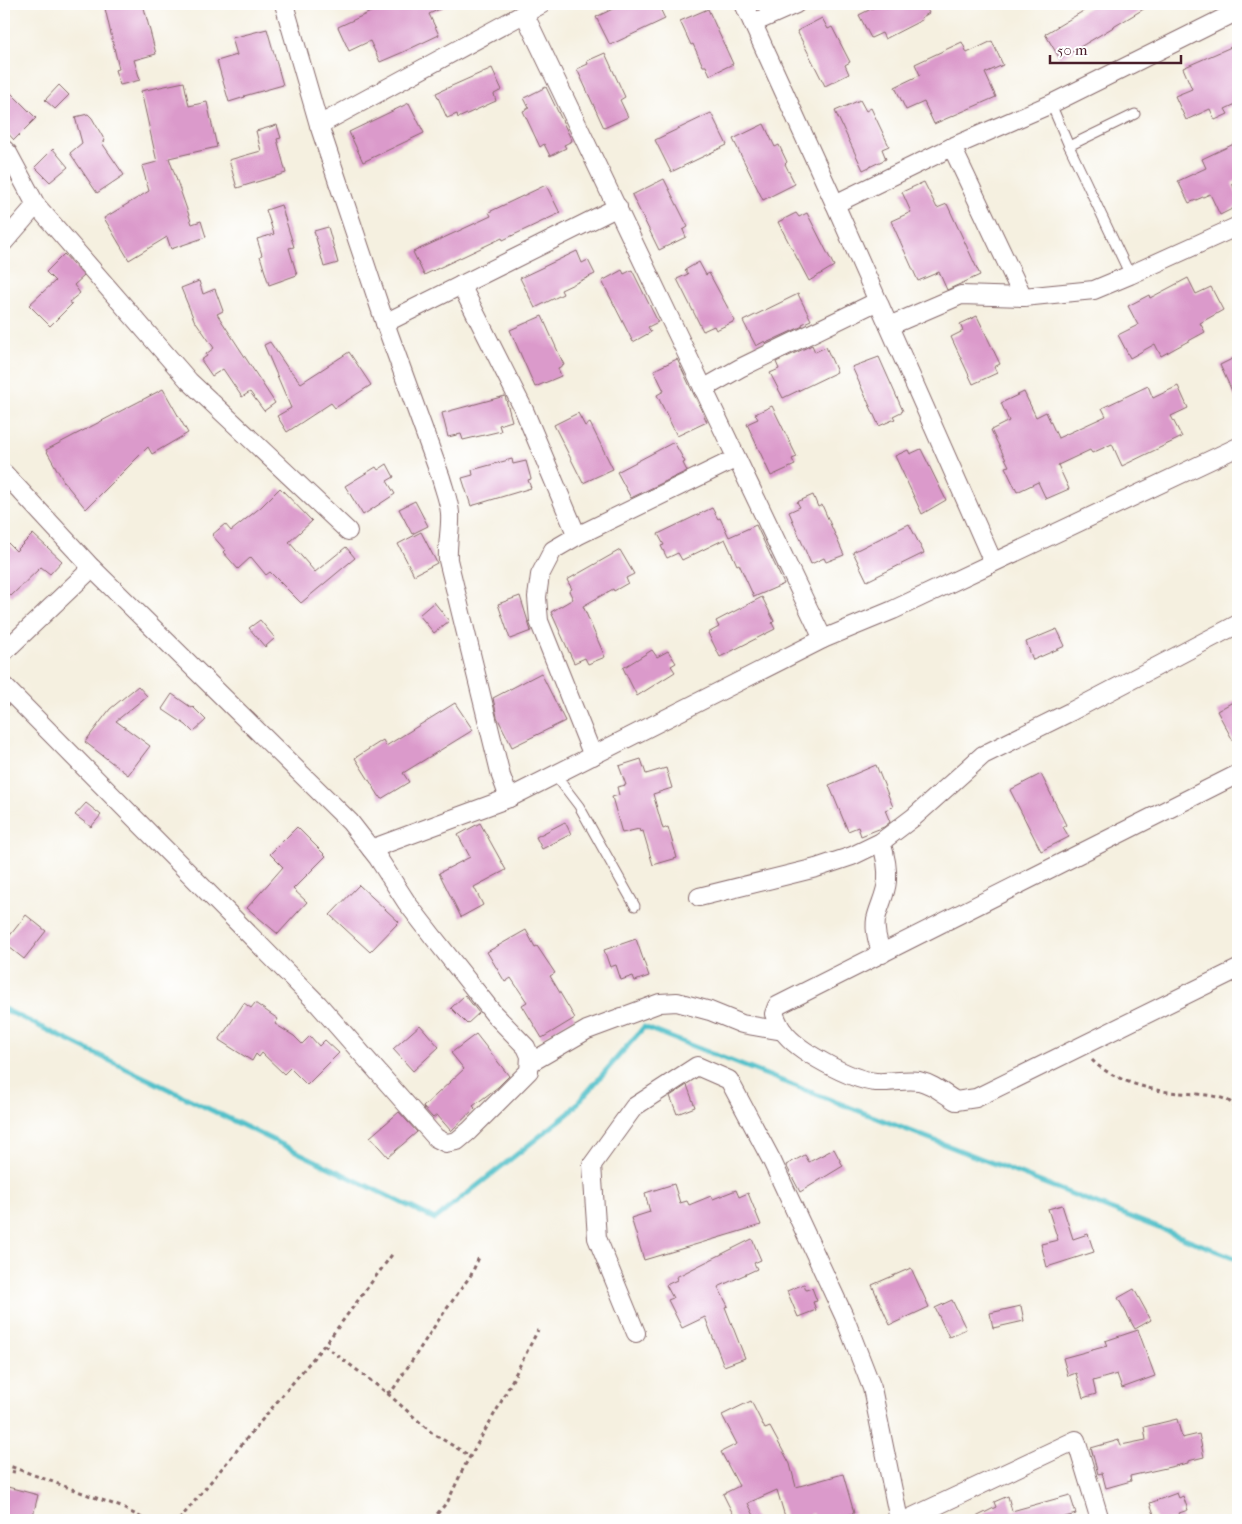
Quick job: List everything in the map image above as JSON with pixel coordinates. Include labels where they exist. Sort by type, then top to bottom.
[{"type":"street","points":[[284,4],[319,125],[448,502],[450,514],[447,544],[448,560],[501,776],[509,798]]},
{"type":"street","points":[[319,125],[542,4]]},
{"type":"street","points":[[744,4],[994,562]]},
{"type":"street","points":[[753,24],[796,4]]},
{"type":"street","points":[[835,204],[952,147],[1051,104],[1238,11]]},
{"type":"street","points":[[524,13],[618,207],[735,459],[823,639]]},
{"type":"street","points":[[952,147],[1024,297]]},
{"type":"street","points":[[4,149],[36,205],[189,381],[348,531]]},
{"type":"street","points":[[4,242],[36,205]]},
{"type":"street","points":[[385,322],[618,207]]},
{"type":"street","points":[[889,326],[961,295],[1024,297],[1094,290],[1238,226]]},
{"type":"street","points":[[461,285],[524,410],[577,536]]},
{"type":"street","points":[[703,389],[740,368],[878,301]]},
{"type":"street","points":[[371,849],[509,798],[556,776],[823,639],[892,610],[1238,447]]},
{"type":"street","points":[[593,756],[539,621],[537,597],[540,575],[554,550],[577,536],[735,459]]},
{"type":"street","points":[[4,474],[92,568],[176,653],[338,810],[371,849],[407,903],[494,1014],[526,1047],[530,1056],[529,1071],[469,1132],[457,1141],[446,1143],[436,1138],[318,1004],[4,686]]},
{"type":"street","points":[[4,652],[92,568]]},
{"type":"street","points":[[699,898],[816,868],[852,856],[881,842],[914,817],[982,755],[1070,712],[1238,624]]},
{"type":"street","points":[[1238,774],[777,1006],[774,1014],[783,1031],[808,1053],[846,1073],[874,1082],[918,1081],[932,1085],[956,1101],[976,1098],[1238,970]]},
{"type":"street","points":[[881,842],[886,856],[887,880],[884,897],[876,919],[876,935],[882,954]]},
{"type":"street","points":[[530,1063],[587,1030],[660,1003],[677,1002],[710,1011],[742,1024],[783,1031]]},
{"type":"street","points":[[636,1333],[597,1238],[592,1164],[634,1106],[697,1066],[729,1080],[772,1161],[844,1316],[872,1388],[899,1520]]},
{"type":"street","points":[[906,1520],[1076,1440],[1100,1520]]},
{"type":"lane","points":[[1051,104],[1130,275]]},
{"type":"lane","points":[[1069,146],[1135,114]]},
{"type":"lane","points":[[556,776],[578,806],[635,906]]},
{"type":"path","points":[[1080,1047],[1097,1066],[1128,1082],[1167,1092],[1202,1095],[1228,1101],[1238,1111]]},
{"type":"path","points":[[179,1520],[324,1345],[394,1252]]},
{"type":"path","points":[[387,1394],[392,1391],[438,1321],[471,1276],[480,1255]]},
{"type":"path","points":[[432,1520],[448,1501],[470,1456],[500,1406],[538,1330]]},
{"type":"path","points":[[324,1345],[387,1394],[432,1434],[470,1456]]},
{"type":"path","points":[[4,1464],[121,1507],[146,1520]]},
{"type":"path","points":[[4,1470],[15,1472]]},
{"type":"building","points":[[104,4],[143,4],[156,54],[134,60],[140,80],[120,85],[115,70],[119,69]]},
{"type":"building","points":[[388,4],[451,4],[429,14],[439,35],[401,53],[380,62],[370,41],[349,51],[338,27]]},
{"type":"building","points":[[623,4],[658,4],[665,19],[610,45],[596,17]]},
{"type":"building","points":[[881,4],[924,4],[929,13],[921,18],[922,20],[885,39],[882,33],[871,38],[859,15]]},
{"type":"building","points":[[1095,4],[1152,4],[1060,59],[1045,34]]},
{"type":"building","points":[[708,9],[733,64],[710,75],[706,66],[703,66],[693,44],[691,45],[680,21]]},
{"type":"building","points":[[822,18],[828,29],[832,27],[850,62],[845,65],[849,74],[825,86],[797,31]]},
{"type":"building","points":[[267,29],[283,85],[229,102],[217,61],[237,55],[232,38]]},
{"type":"building","points":[[992,41],[1003,65],[985,73],[996,97],[934,124],[924,102],[906,110],[895,87],[920,75],[915,64],[962,42],[967,53]]},
{"type":"building","points":[[1238,44],[1238,103],[1225,109],[1228,114],[1215,120],[1210,109],[1186,120],[1175,96],[1192,89],[1183,68]]},
{"type":"building","points":[[605,53],[625,97],[620,100],[628,117],[604,128],[577,69],[588,64],[587,61]]},
{"type":"building","points":[[492,68],[502,90],[494,94],[496,101],[458,118],[457,114],[447,118],[436,93]]},
{"type":"building","points":[[184,82],[189,106],[207,102],[217,147],[169,158],[192,224],[201,221],[206,237],[171,249],[167,237],[129,260],[104,218],[149,191],[142,166],[157,162],[141,91]]},
{"type":"building","points":[[59,85],[69,95],[55,109],[45,100]]},
{"type":"building","points":[[4,86],[36,118],[14,140],[4,129]]},
{"type":"building","points":[[546,87],[572,141],[564,145],[566,148],[550,156],[544,144],[540,147],[523,111],[529,108],[524,98]]},
{"type":"building","points":[[860,100],[866,111],[871,108],[889,146],[882,149],[886,159],[863,170],[835,111]]},
{"type":"building","points":[[409,103],[424,133],[363,162],[349,132]]},
{"type":"building","points":[[711,113],[727,145],[671,172],[655,140]]},
{"type":"building","points":[[88,114],[105,141],[102,143],[124,175],[97,193],[70,153],[82,143],[75,117]]},
{"type":"building","points":[[764,124],[775,147],[779,145],[787,162],[785,164],[795,184],[763,200],[733,139]]},
{"type":"building","points":[[277,125],[281,138],[277,139],[286,173],[237,188],[229,160],[261,151],[256,131]]},
{"type":"building","points":[[1238,142],[1238,180],[1232,183],[1238,198],[1238,206],[1220,215],[1210,194],[1189,203],[1178,181],[1206,168],[1202,159]]},
{"type":"building","points":[[53,149],[68,167],[50,182],[35,167]]},
{"type":"building","points":[[664,179],[688,227],[683,230],[686,237],[659,250],[632,195]]},
{"type":"building","points":[[924,182],[937,208],[947,204],[980,275],[947,290],[939,272],[918,281],[891,221],[911,212],[902,192]]},
{"type":"building","points":[[546,185],[560,213],[424,275],[413,252],[491,216],[489,212]]},
{"type":"building","points":[[281,205],[294,247],[289,248],[297,275],[269,285],[257,239],[274,234],[266,210]]},
{"type":"building","points":[[796,213],[799,217],[807,213],[834,266],[809,281],[778,222]]},
{"type":"building","points":[[328,227],[338,263],[324,267],[314,231]]},
{"type":"building","points":[[577,251],[582,263],[588,260],[595,274],[561,290],[563,294],[535,308],[520,278]]},
{"type":"building","points":[[64,254],[84,276],[74,285],[80,293],[69,302],[72,304],[50,326],[29,305],[55,281],[46,272]]},
{"type":"building","points":[[699,262],[706,275],[709,273],[735,321],[716,330],[714,326],[703,331],[677,279],[688,274],[685,270]]},
{"type":"building","points":[[622,270],[624,274],[632,270],[658,322],[648,327],[651,332],[633,342],[602,281]]},
{"type":"building","points":[[1188,278],[1196,294],[1211,287],[1223,310],[1200,323],[1205,332],[1161,356],[1155,344],[1130,358],[1118,335],[1138,325],[1128,306],[1149,295],[1150,298]]},
{"type":"building","points":[[199,281],[203,294],[215,289],[223,311],[217,314],[275,403],[264,411],[250,392],[242,397],[223,369],[212,376],[201,360],[214,348],[195,322],[181,288]]},
{"type":"building","points":[[798,294],[811,320],[802,324],[803,326],[756,346],[743,321]]},
{"type":"building","points":[[542,316],[564,365],[558,368],[561,376],[535,387],[510,330]]},
{"type":"building","points":[[977,316],[1000,364],[994,367],[997,373],[973,384],[951,337],[963,331],[960,324]]},
{"type":"building","points":[[270,342],[289,370],[301,383],[349,352],[371,385],[335,408],[331,403],[287,432],[277,416],[291,408],[264,345]]},
{"type":"building","points":[[812,345],[815,352],[826,347],[837,372],[783,398],[770,373],[779,369],[776,362]]},
{"type":"building","points":[[1238,356],[1238,404],[1220,365]]},
{"type":"building","points":[[879,357],[903,411],[893,416],[895,419],[879,426],[852,367]]},
{"type":"building","points":[[677,359],[707,422],[677,436],[657,395],[664,391],[654,370]]},
{"type":"building","points":[[1148,386],[1153,398],[1178,386],[1188,408],[1171,416],[1182,437],[1122,466],[1112,444],[1092,453],[1090,450],[1058,465],[1069,489],[1046,499],[1038,482],[1017,492],[1005,467],[1009,466],[991,430],[1009,421],[1001,403],[1024,392],[1036,417],[1046,412],[1058,438],[1106,416],[1102,408]]},
{"type":"building","points":[[163,389],[188,433],[152,454],[148,447],[86,509],[64,482],[46,450]]},
{"type":"building","points":[[505,396],[512,421],[499,425],[501,431],[463,440],[461,434],[448,437],[442,413]]},
{"type":"building","points":[[772,406],[797,457],[792,459],[795,465],[771,476],[747,424],[758,419],[755,414]]},
{"type":"building","points":[[578,413],[585,426],[590,423],[613,469],[583,483],[554,425]]},
{"type":"building","points":[[674,442],[685,462],[683,463],[687,471],[631,498],[617,472]]},
{"type":"building","points":[[921,449],[946,500],[922,514],[895,456],[908,450],[910,454]]},
{"type":"building","points":[[512,459],[513,464],[526,461],[531,479],[528,480],[531,488],[471,506],[462,478],[473,475],[472,470]]},
{"type":"building","points":[[387,464],[394,477],[387,481],[395,494],[363,515],[345,486],[376,467],[378,470]]},
{"type":"building","points":[[280,488],[312,521],[289,542],[315,572],[346,547],[355,558],[301,603],[270,572],[266,575],[251,557],[238,569],[223,552],[225,550],[212,535],[225,524],[231,531],[261,507]]},
{"type":"building","points":[[813,495],[818,507],[822,505],[844,555],[826,562],[824,558],[811,564],[789,512],[800,507],[797,502]]},
{"type":"building","points":[[415,501],[428,526],[412,534],[399,509]]},
{"type":"building","points":[[712,508],[718,519],[720,518],[729,537],[756,525],[784,584],[754,597],[725,539],[682,560],[678,553],[667,558],[661,546],[664,545],[658,534]]},
{"type":"building","points":[[909,524],[924,553],[867,581],[853,552]]},
{"type":"building","points":[[421,532],[437,563],[414,575],[398,544]]},
{"type":"building","points":[[33,534],[62,561],[50,574],[41,567],[11,596],[4,589],[4,539],[16,551]]},
{"type":"building","points":[[620,550],[634,574],[626,578],[628,583],[583,606],[605,657],[588,664],[585,658],[574,663],[551,612],[573,599],[569,591],[572,589],[567,580]]},
{"type":"building","points":[[520,596],[531,631],[510,639],[498,604]]},
{"type":"building","points":[[762,597],[774,621],[772,623],[775,629],[720,657],[708,633],[719,627],[716,621]]},
{"type":"building","points":[[434,602],[449,621],[434,633],[419,615]]},
{"type":"building","points":[[260,620],[275,638],[265,647],[249,628]]},
{"type":"building","points":[[1057,629],[1065,646],[1033,660],[1026,642]]},
{"type":"building","points":[[652,650],[657,657],[668,651],[676,663],[671,666],[675,672],[637,696],[623,668]]},
{"type":"building","points":[[541,673],[565,721],[512,747],[497,717],[493,698]]},
{"type":"building","points":[[138,686],[147,696],[116,721],[150,746],[128,775],[85,742],[110,709]]},
{"type":"building","points":[[172,694],[193,707],[206,720],[193,732],[162,709]]},
{"type":"building","points":[[1238,699],[1238,750],[1217,711]]},
{"type":"building","points":[[455,703],[473,730],[403,773],[409,782],[381,799],[355,758],[383,740],[386,746]]},
{"type":"building","points":[[641,759],[646,774],[666,768],[672,788],[653,794],[663,829],[668,827],[677,858],[653,865],[643,831],[640,832],[639,829],[622,833],[612,797],[619,795],[617,787],[626,785],[619,766]]},
{"type":"building","points":[[876,765],[893,807],[885,810],[890,822],[884,827],[861,836],[858,827],[848,831],[829,785]]},
{"type":"building","points":[[1041,774],[1066,825],[1063,827],[1069,837],[1041,851],[1010,790]]},
{"type":"building","points":[[86,803],[101,815],[91,827],[75,815]]},
{"type":"building","points":[[565,822],[571,834],[542,849],[536,837]]},
{"type":"building","points":[[480,823],[506,870],[474,887],[483,905],[461,917],[439,873],[470,857],[458,835]]},
{"type":"building","points":[[297,827],[326,856],[293,889],[307,902],[278,934],[247,908],[283,867],[270,854]]},
{"type":"building","points":[[359,885],[399,922],[370,952],[330,915]]},
{"type":"building","points":[[26,915],[46,931],[24,959],[4,943]]},
{"type":"building","points":[[526,930],[535,947],[537,946],[555,973],[550,976],[575,1018],[542,1038],[522,1005],[527,1002],[511,978],[505,982],[487,952]]},
{"type":"building","points":[[636,939],[649,976],[635,981],[633,976],[621,980],[616,965],[610,967],[604,950]]},
{"type":"building","points":[[465,995],[479,1013],[467,1024],[451,1008]]},
{"type":"building","points":[[244,1003],[251,1008],[255,1003],[278,1019],[275,1024],[294,1036],[302,1044],[310,1036],[319,1046],[325,1040],[339,1053],[307,1085],[290,1068],[284,1074],[262,1053],[259,1057],[256,1054],[252,1061],[219,1040]]},
{"type":"building","points":[[420,1025],[439,1047],[413,1071],[393,1049]]},
{"type":"building","points":[[476,1034],[509,1076],[473,1106],[475,1108],[451,1131],[437,1115],[433,1118],[423,1107],[464,1069],[451,1053]]},
{"type":"building","points":[[687,1085],[695,1107],[677,1114],[670,1096]]},
{"type":"building","points":[[399,1112],[417,1132],[388,1157],[370,1137]]},
{"type":"building","points":[[834,1149],[843,1166],[800,1192],[786,1165],[805,1155],[809,1162]]},
{"type":"building","points":[[674,1184],[680,1203],[687,1201],[689,1205],[711,1196],[713,1199],[736,1190],[739,1197],[748,1193],[761,1225],[644,1260],[631,1218],[650,1212],[645,1193]]},
{"type":"building","points":[[1062,1205],[1073,1239],[1088,1234],[1094,1252],[1047,1267],[1041,1244],[1058,1240],[1048,1209]]},
{"type":"building","points":[[752,1239],[761,1260],[754,1263],[757,1269],[718,1287],[728,1306],[725,1307],[745,1358],[724,1366],[705,1317],[682,1328],[668,1300],[673,1298],[666,1285],[677,1280],[676,1277]]},
{"type":"building","points":[[911,1268],[929,1307],[890,1325],[872,1285]]},
{"type":"building","points":[[804,1284],[806,1290],[812,1288],[817,1301],[813,1302],[816,1310],[798,1317],[787,1291]]},
{"type":"building","points":[[1134,1289],[1151,1320],[1135,1329],[1118,1298]]},
{"type":"building","points":[[952,1300],[966,1329],[949,1337],[935,1308]]},
{"type":"building","points":[[1021,1306],[1024,1321],[993,1328],[990,1313]]},
{"type":"building","points":[[1138,1330],[1155,1376],[1122,1388],[1117,1374],[1093,1381],[1096,1394],[1083,1398],[1076,1373],[1068,1376],[1063,1358],[1107,1346],[1105,1341]]},
{"type":"building","points":[[751,1401],[765,1429],[770,1427],[790,1464],[796,1487],[843,1474],[854,1513],[829,1520],[815,1520],[813,1513],[795,1520],[786,1520],[777,1490],[748,1503],[756,1520],[736,1520],[723,1494],[739,1486],[721,1452],[737,1444],[722,1415]]},
{"type":"building","points":[[1177,1419],[1182,1438],[1199,1434],[1204,1457],[1188,1461],[1188,1463],[1130,1476],[1131,1481],[1106,1488],[1102,1473],[1098,1474],[1091,1448],[1119,1440],[1121,1445],[1146,1440],[1144,1427]]},
{"type":"building","points":[[4,1486],[38,1495],[32,1520],[4,1520]]},
{"type":"building","points":[[1177,1493],[1179,1498],[1183,1496],[1188,1510],[1179,1513],[1182,1520],[1156,1520],[1150,1503]]},
{"type":"building","points":[[1070,1495],[1076,1514],[1054,1520],[970,1520],[996,1507],[994,1502],[1008,1496],[1012,1511]]},
{"type":"waterway","points":[[4,1009],[435,1219],[569,1113],[644,1027],[1238,1259]]}]
